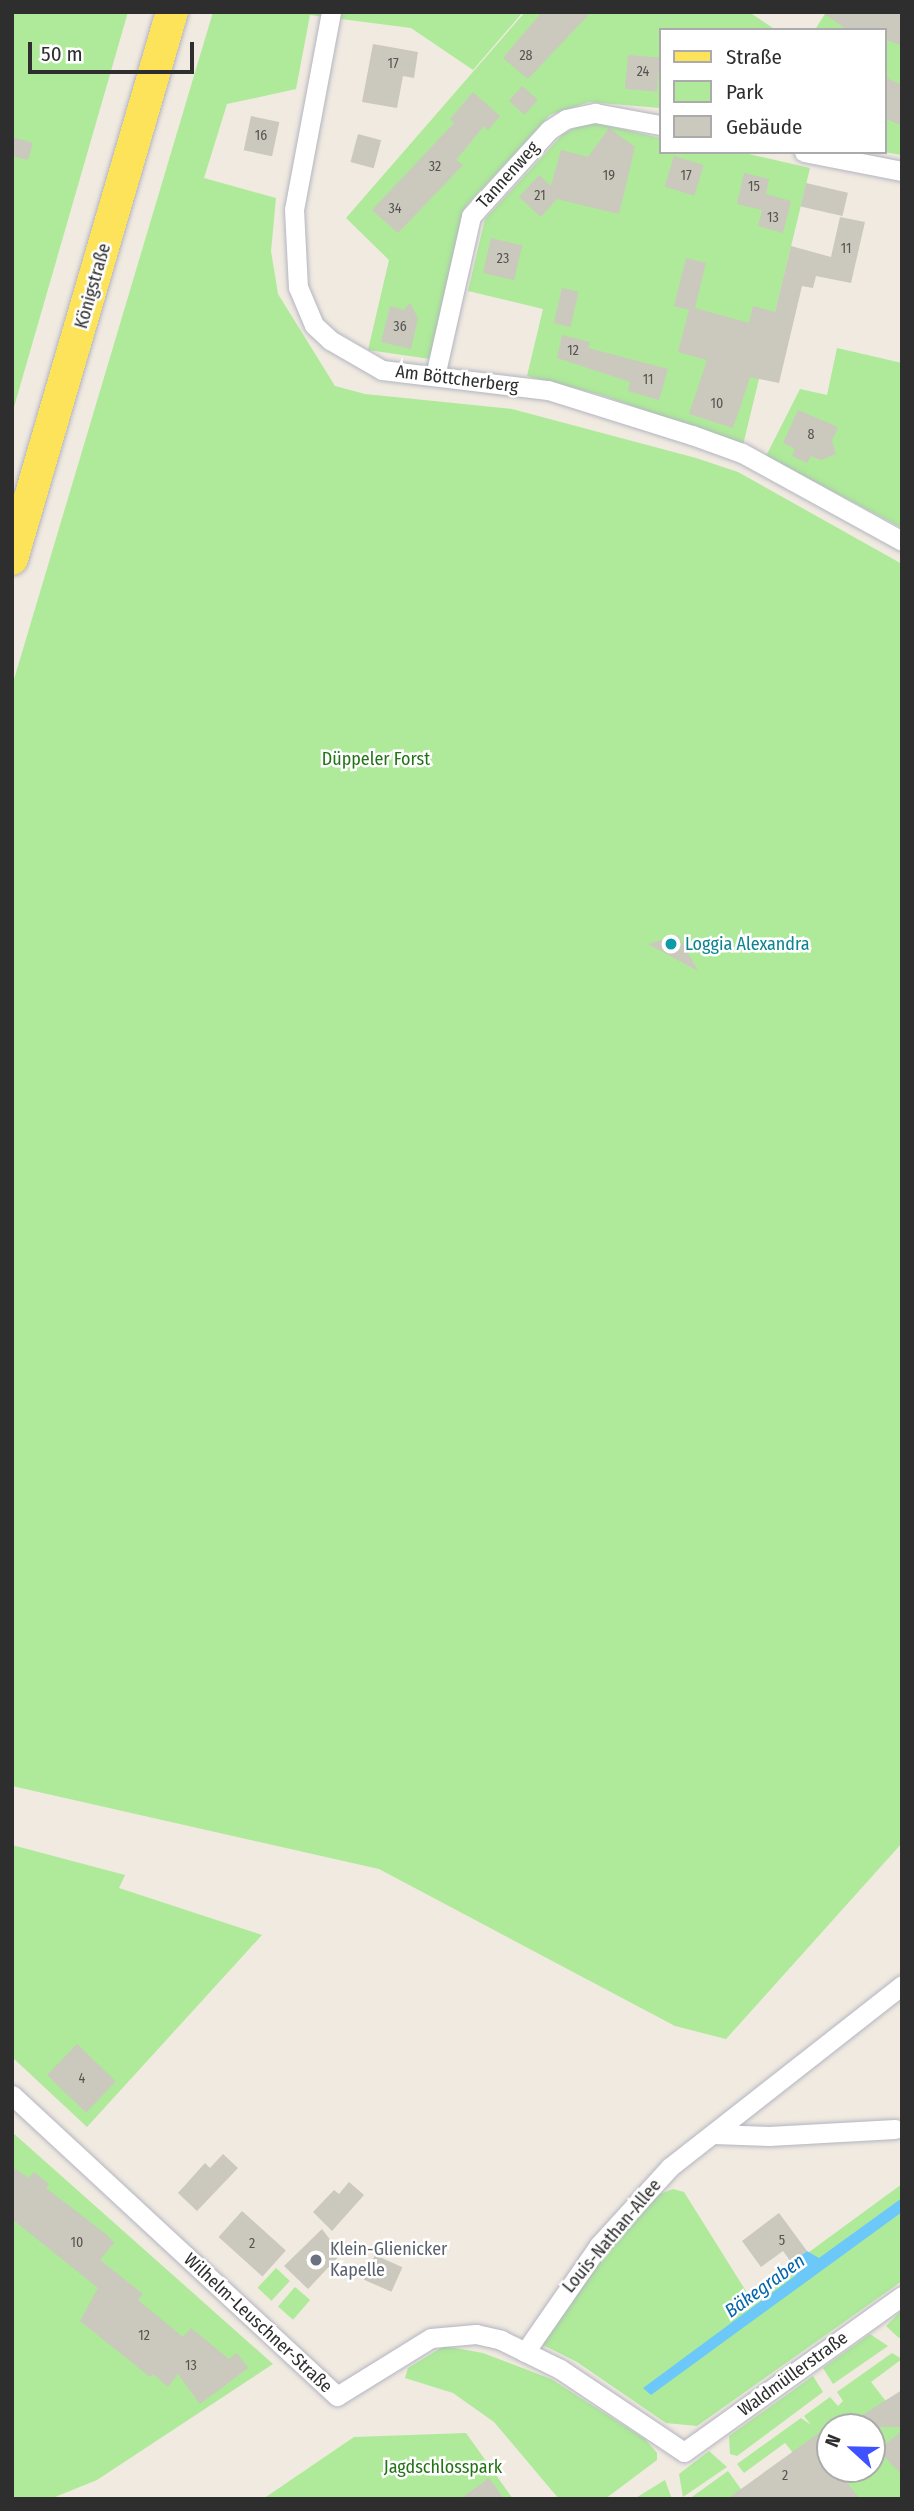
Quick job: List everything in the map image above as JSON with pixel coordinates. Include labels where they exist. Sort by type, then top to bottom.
[{"type":"main road","name":"Königstraße","points":[[12,559],[172,12]]},
{"type":"street","name":"Am Böttcherberg","points":[[331,12],[294,209],[298,287],[314,325],[348,355],[382,370],[548,390],[742,453],[902,541]]},
{"type":"street","name":"Tannenweg","points":[[435,376],[471,216],[549,130],[566,119],[595,113],[659,125]]},
{"type":"street","points":[[814,154],[902,171]]},
{"type":"street","name":"Louis-Nathan-Allee","points":[[525,2351],[615,2227],[670,2167],[902,1985]]},
{"type":"street","name":"Wilhelm-Leuschner-Straße","points":[[12,2095],[337,2396],[431,2337],[476,2334],[525,2351],[560,2370],[684,2452]]},
{"type":"street","points":[[713,2134],[895,2129]]},
{"type":"street","name":"Waldmüllerstraße","points":[[684,2452],[902,2296]]},
{"type":"green space","points":[[12,12],[128,12],[12,414]]},
{"type":"green space","name":"Düppeler Forst","points":[[213,12],[523,12],[473,70],[411,28],[310,15],[296,89],[227,104],[204,178],[276,198],[271,251],[278,294],[335,386],[365,394],[512,409],[696,458],[738,472],[902,564],[902,1843],[726,2039],[675,2026],[379,1869],[12,1786],[12,686]]},
{"type":"green space","points":[[525,12],[749,12],[773,28],[659,28],[659,108],[589,102],[550,115],[466,206],[430,359],[368,350],[389,260],[346,218]]},
{"type":"green space","points":[[826,12],[902,12],[902,155],[886,152],[886,28],[816,28]]},
{"type":"green space","points":[[588,121],[659,138],[659,154],[749,154],[810,168],[743,445],[601,395],[527,376],[543,309],[468,291],[485,219],[563,134]]},
{"type":"green space","points":[[837,348],[902,363],[902,528],[766,456],[800,389],[827,395]]},
{"type":"green space","points":[[12,1845],[125,1875],[119,1888],[262,1935],[87,2127],[12,2057]]},
{"type":"green space","points":[[12,2132],[273,2364],[97,2480],[50,2499],[12,2499]]},
{"type":"green space","points":[[902,2184],[902,2281],[697,2426],[666,2423],[577,2362],[541,2344],[620,2232],[655,2196],[673,2189],[684,2192],[749,2296]]},
{"type":"green space","points":[[276,2268],[290,2281],[271,2301],[258,2288]]},
{"type":"green space","points":[[295,2287],[310,2300],[293,2320],[278,2307]]},
{"type":"green space","points":[[902,2310],[902,2336],[899,2338],[886,2326]]},
{"type":"green space","points":[[870,2334],[888,2346],[833,2384],[823,2368]]},
{"type":"green space","points":[[444,2346],[483,2353],[551,2379],[645,2439],[657,2453],[657,2460],[605,2499],[559,2499],[494,2422],[453,2393],[405,2378],[408,2368]]},
{"type":"green space","points":[[892,2353],[902,2359],[871,2382],[902,2422],[902,2499],[830,2499],[817,2483],[886,2483],[886,2413],[816,2413],[816,2482],[785,2443],[744,2473],[737,2464],[801,2418],[811,2425],[804,2416],[830,2397],[838,2406],[843,2401],[837,2392]]},
{"type":"green space","points":[[813,2376],[823,2392],[737,2456],[730,2454],[729,2436]]},
{"type":"green space","name":"Jagdschlosspark","points":[[466,2433],[513,2499],[263,2499],[354,2437]]},
{"type":"green space","points":[[709,2451],[727,2467],[683,2497],[679,2474]]},
{"type":"green space","points":[[728,2471],[748,2499],[689,2499]]},
{"type":"green space","points":[[665,2480],[672,2499],[634,2499]]},
{"type":"water","name":"Bäkegraben","points":[[902,2198],[902,2212],[651,2395],[643,2388],[795,2276],[791,2262],[807,2251],[819,2258]]},
{"type":"building","points":[[542,12],[591,12],[528,79],[503,58]]},
{"type":"building","points":[[822,12],[902,12],[902,46],[886,40],[886,28],[844,28]]},
{"type":"building","points":[[373,44],[418,52],[414,78],[403,76],[397,108],[362,102]]},
{"type":"building","points":[[628,55],[659,58],[657,92],[625,89]]},
{"type":"building","points":[[886,78],[902,85],[902,126],[886,119]]},
{"type":"building","points":[[522,86],[538,100],[525,115],[509,101]]},
{"type":"building","points":[[473,92],[500,116],[488,130],[484,126],[456,160],[463,165],[398,233],[372,210],[454,123],[450,119]]},
{"type":"building","points":[[251,116],[279,122],[272,156],[244,150]]},
{"type":"building","points":[[609,128],[635,147],[619,214],[557,199],[541,217],[519,197],[539,175],[551,186],[561,150],[588,157]]},
{"type":"building","points":[[358,134],[381,140],[374,168],[350,162]]},
{"type":"building","points":[[12,137],[33,143],[28,160],[12,156]]},
{"type":"building","points":[[674,156],[704,165],[694,196],[665,187]]},
{"type":"building","points":[[744,173],[769,179],[766,194],[791,201],[783,233],[758,226],[762,210],[737,204]]},
{"type":"building","points":[[806,183],[848,193],[842,216],[801,206]]},
{"type":"building","points":[[840,217],[865,222],[851,283],[816,276],[813,288],[802,286],[779,383],[750,377],[733,428],[689,414],[707,360],[678,352],[689,310],[674,306],[686,258],[706,263],[695,308],[749,323],[753,306],[775,312],[791,246],[831,257]]},
{"type":"building","points":[[491,238],[522,245],[514,280],[483,273]]},
{"type":"building","points":[[562,288],[579,292],[570,327],[554,323]]},
{"type":"building","points":[[410,303],[418,318],[411,349],[381,342],[390,306],[404,310]]},
{"type":"building","points":[[562,335],[590,342],[588,348],[668,369],[659,400],[628,391],[630,382],[557,358]]},
{"type":"building","points":[[798,410],[838,427],[832,441],[836,454],[821,460],[811,456],[807,463],[792,456],[795,449],[783,443]]},
{"type":"building","points":[[678,935],[698,971],[648,944]]},
{"type":"building","points":[[77,2044],[116,2082],[86,2112],[47,2075]]},
{"type":"building","points":[[223,2154],[238,2168],[197,2211],[178,2193],[205,2163],[210,2168]]},
{"type":"building","points":[[12,2167],[29,2178],[34,2172],[49,2184],[46,2188],[106,2234],[114,2243],[100,2260],[143,2294],[138,2300],[183,2337],[191,2328],[229,2359],[237,2353],[248,2368],[200,2404],[178,2374],[168,2387],[153,2374],[150,2377],[80,2321],[98,2288],[12,2219]]},
{"type":"building","points":[[349,2182],[364,2195],[332,2231],[313,2212],[334,2190],[339,2194]]},
{"type":"building","points":[[242,2211],[286,2250],[262,2276],[219,2237]]},
{"type":"building","points":[[779,2213],[807,2251],[791,2262],[783,2251],[761,2267],[742,2241]]},
{"type":"building","name":"Klein-Glienicker Kapelle","points":[[322,2229],[341,2254],[308,2289],[284,2266]]},
{"type":"building","points":[[375,2255],[402,2267],[391,2292],[364,2280]]},
{"type":"building","points":[[902,2390],[902,2427],[886,2427],[886,2413],[866,2413]]},
{"type":"building","points":[[902,2431],[902,2475],[886,2458],[886,2444]]},
{"type":"building","points":[[816,2435],[816,2483],[847,2483],[860,2499],[727,2499]]},
{"type":"building","points":[[489,2478],[504,2499],[460,2499]]},
{"type":"place","name":"Loggia Alexandra","points":[[671,944]]},
{"type":"place","name":"Klein-Glienicker Kapelle","points":[[316,2260]]}]
